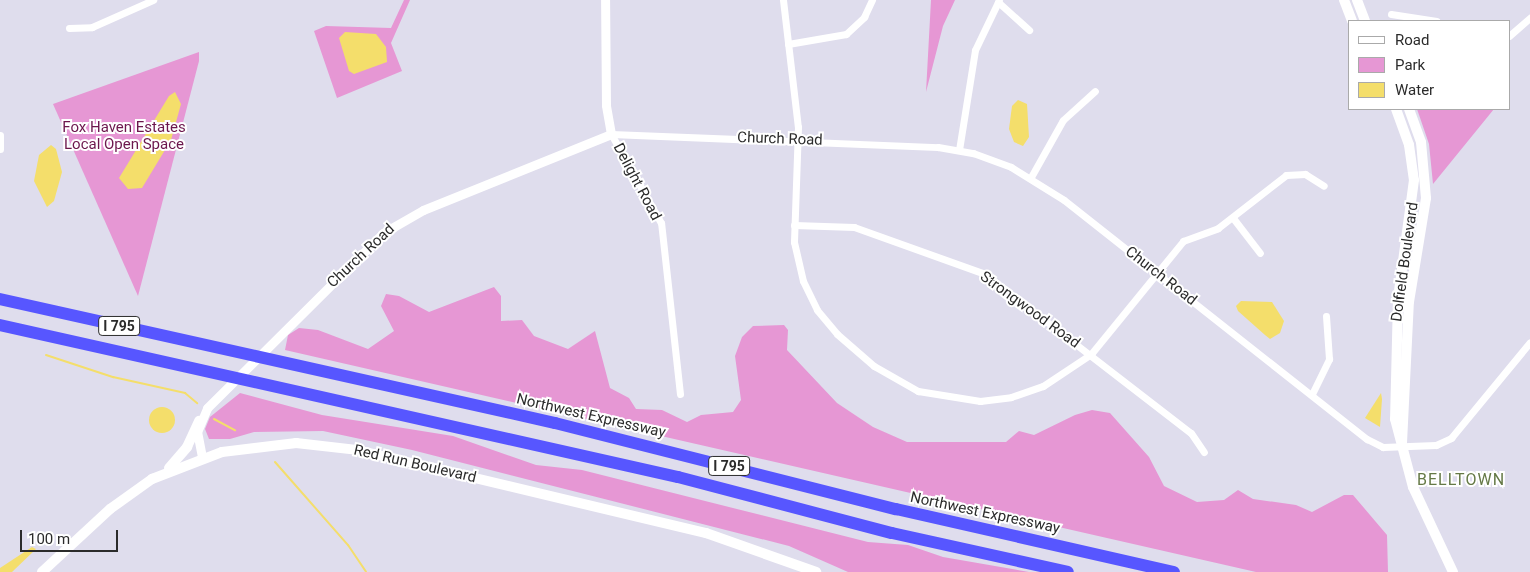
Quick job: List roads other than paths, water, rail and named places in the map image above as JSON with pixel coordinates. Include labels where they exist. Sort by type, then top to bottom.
[{"type":"highway","name":"Northwest Expressway","points":[[0,299],[555,423],[896,510],[1174,572]]},
{"type":"highway","name":"I 795","points":[[0,324],[267,382],[1068,572]]},
{"type":"main road","points":[[1344,0],[1352,20]]},
{"type":"main road","points":[[1357,0],[1365,20]]},
{"type":"main road","name":"Dolfield Boulevard","points":[[1396,110],[1408,145],[1414,180],[1396,325],[1394,402],[1401,447],[1414,488],[1453,572]]},
{"type":"main road","name":"Dolfield Boulevard","points":[[1401,447],[1409,302],[1426,198],[1421,142],[1409,110]]},
{"type":"main road","points":[[165,472],[183,452],[199,421]]},
{"type":"main road","name":"Red Run Boulevard","points":[[42,572],[110,509],[165,472],[202,457],[264,444],[335,446],[719,536],[816,572]]},
{"type":"street","points":[[69,28],[92,27],[153,0]]},
{"type":"street","name":"Delight Road","points":[[605,0],[606,105],[611,134],[661,223],[680,394]]},
{"type":"street","points":[[783,0],[797,141],[794,224],[799,268],[817,310],[837,334],[874,366],[918,391],[963,401],[1011,397],[1059,378],[1091,354],[1155,272],[1183,241],[1218,228],[1286,175],[1305,174],[1324,186]]},
{"type":"street","points":[[788,44],[846,34],[864,17],[872,0]]},
{"type":"street","points":[[959,150],[975,50],[999,1],[1028,30]]},
{"type":"street","points":[[1391,14],[1430,20]]},
{"type":"street","points":[[1510,35],[1530,18]]},
{"type":"street","points":[[1031,178],[1063,120],[1096,91]]},
{"type":"street","name":"Church Road","points":[[199,421],[391,227],[423,210],[611,134],[797,141],[959,150],[1031,178],[1375,444],[1401,447],[1436,445],[1451,438],[1530,342]]},
{"type":"street","points":[[0,135],[0,149]]},
{"type":"street","points":[[1232,218],[1260,253]]},
{"type":"street","name":"Strongwood Road","points":[[794,224],[854,227],[975,270],[1091,354],[1191,433],[1204,452]]},
{"type":"street","points":[[1312,394],[1329,359],[1326,316]]},
{"type":"street","points":[[199,421],[197,436],[202,457]]},
{"type":"water","points":[[345,32],[376,34],[386,47],[387,62],[354,74],[349,71],[339,38]]},
{"type":"water","points":[[175,92],[181,104],[171,140],[142,188],[128,189],[119,178],[169,96]]},
{"type":"water","points":[[1018,100],[1027,104],[1029,137],[1023,146],[1014,142],[1009,129],[1012,106]]},
{"type":"water","points":[[51,145],[56,149],[62,172],[54,201],[47,207],[34,181],[39,155]]},
{"type":"water","points":[[1241,301],[1272,302],[1284,321],[1280,333],[1270,339],[1265,335],[1238,311],[1236,306]]},
{"type":"water","points":[[1381,393],[1382,399],[1380,427],[1365,418]]},
{"type":"water","points":[[162,407],[171,411],[175,420],[171,429],[162,433],[153,429],[149,420],[153,411]]},
{"type":"water","points":[[32,547],[36,549],[12,572],[0,572],[0,568]]},
{"type":"waterway","points":[[46,355],[113,377],[185,393],[197,403]]},
{"type":"waterway","points":[[214,419],[235,430]]},
{"type":"waterway","points":[[275,462],[348,545],[366,572]]},
{"type":"district","name":"BELLTOWN","points":[[1461,480]]},
{"type":"park label","name":"Fox Haven Estates Local Open Space","points":[[124,136]]}]
